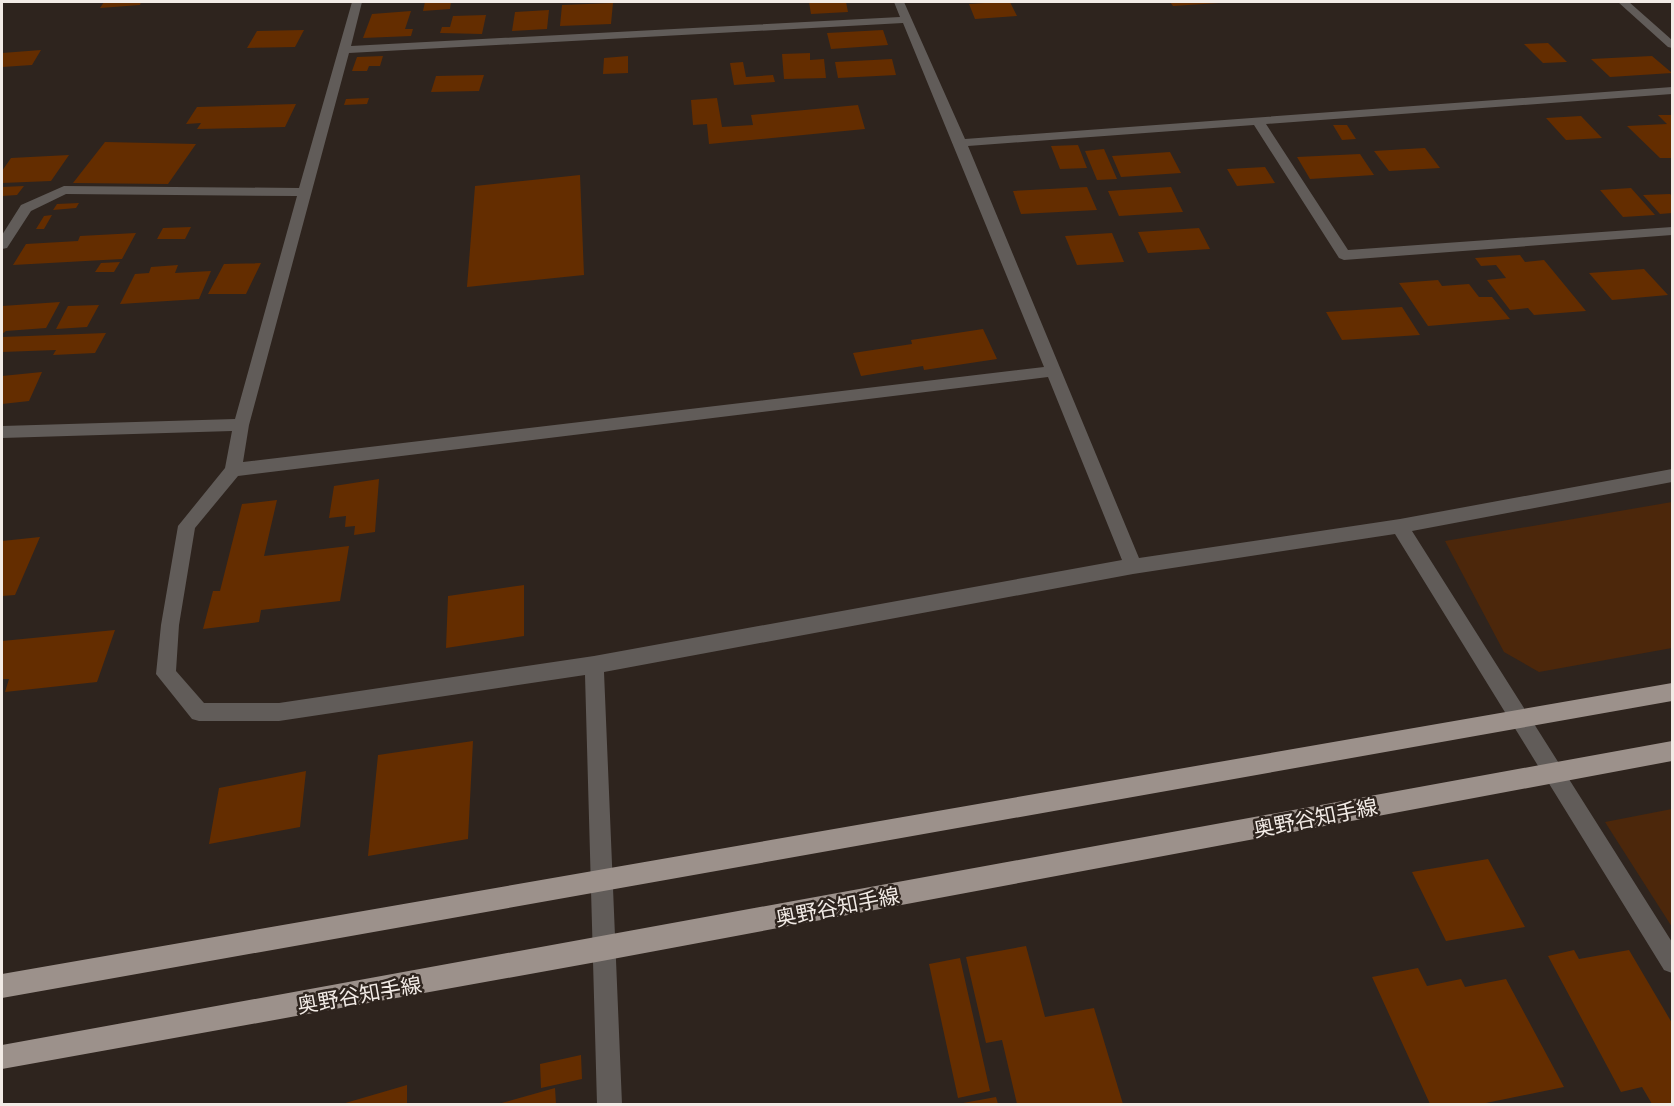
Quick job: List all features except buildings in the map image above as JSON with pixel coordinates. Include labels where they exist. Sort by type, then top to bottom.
[{"type":"main road","points":[[2,986],[1672,692]]},
{"type":"main road","name":"奥野谷知手線","points":[[2,1057],[602,949],[1672,751]]},
{"type":"street","points":[[357,2],[241,425],[233,470],[187,526],[170,625],[166,674],[199,712],[279,712],[594,665],[1133,566],[1400,526],[1672,475]]},
{"type":"street","points":[[899,2],[960,142],[1133,566]]},
{"type":"street","points":[[1623,2],[1672,45]]},
{"type":"street","points":[[345,50],[906,20]]},
{"type":"street","points":[[960,142],[1672,90]]},
{"type":"street","points":[[1258,121],[1344,255],[1672,231]]},
{"type":"street","points":[[2,245],[26,208],[64,190],[305,192]]},
{"type":"street","points":[[233,470],[1053,371]]},
{"type":"street","points":[[2,432],[241,425]]},
{"type":"street","points":[[1400,526],[1672,962]]},
{"type":"street","points":[[594,665],[609,1104]]},
{"type":"shaded area","points":[[1672,502],[1672,648],[1539,672],[1504,652],[1445,541]]},
{"type":"shaded area","points":[[1672,809],[1672,927],[1605,822]]}]
